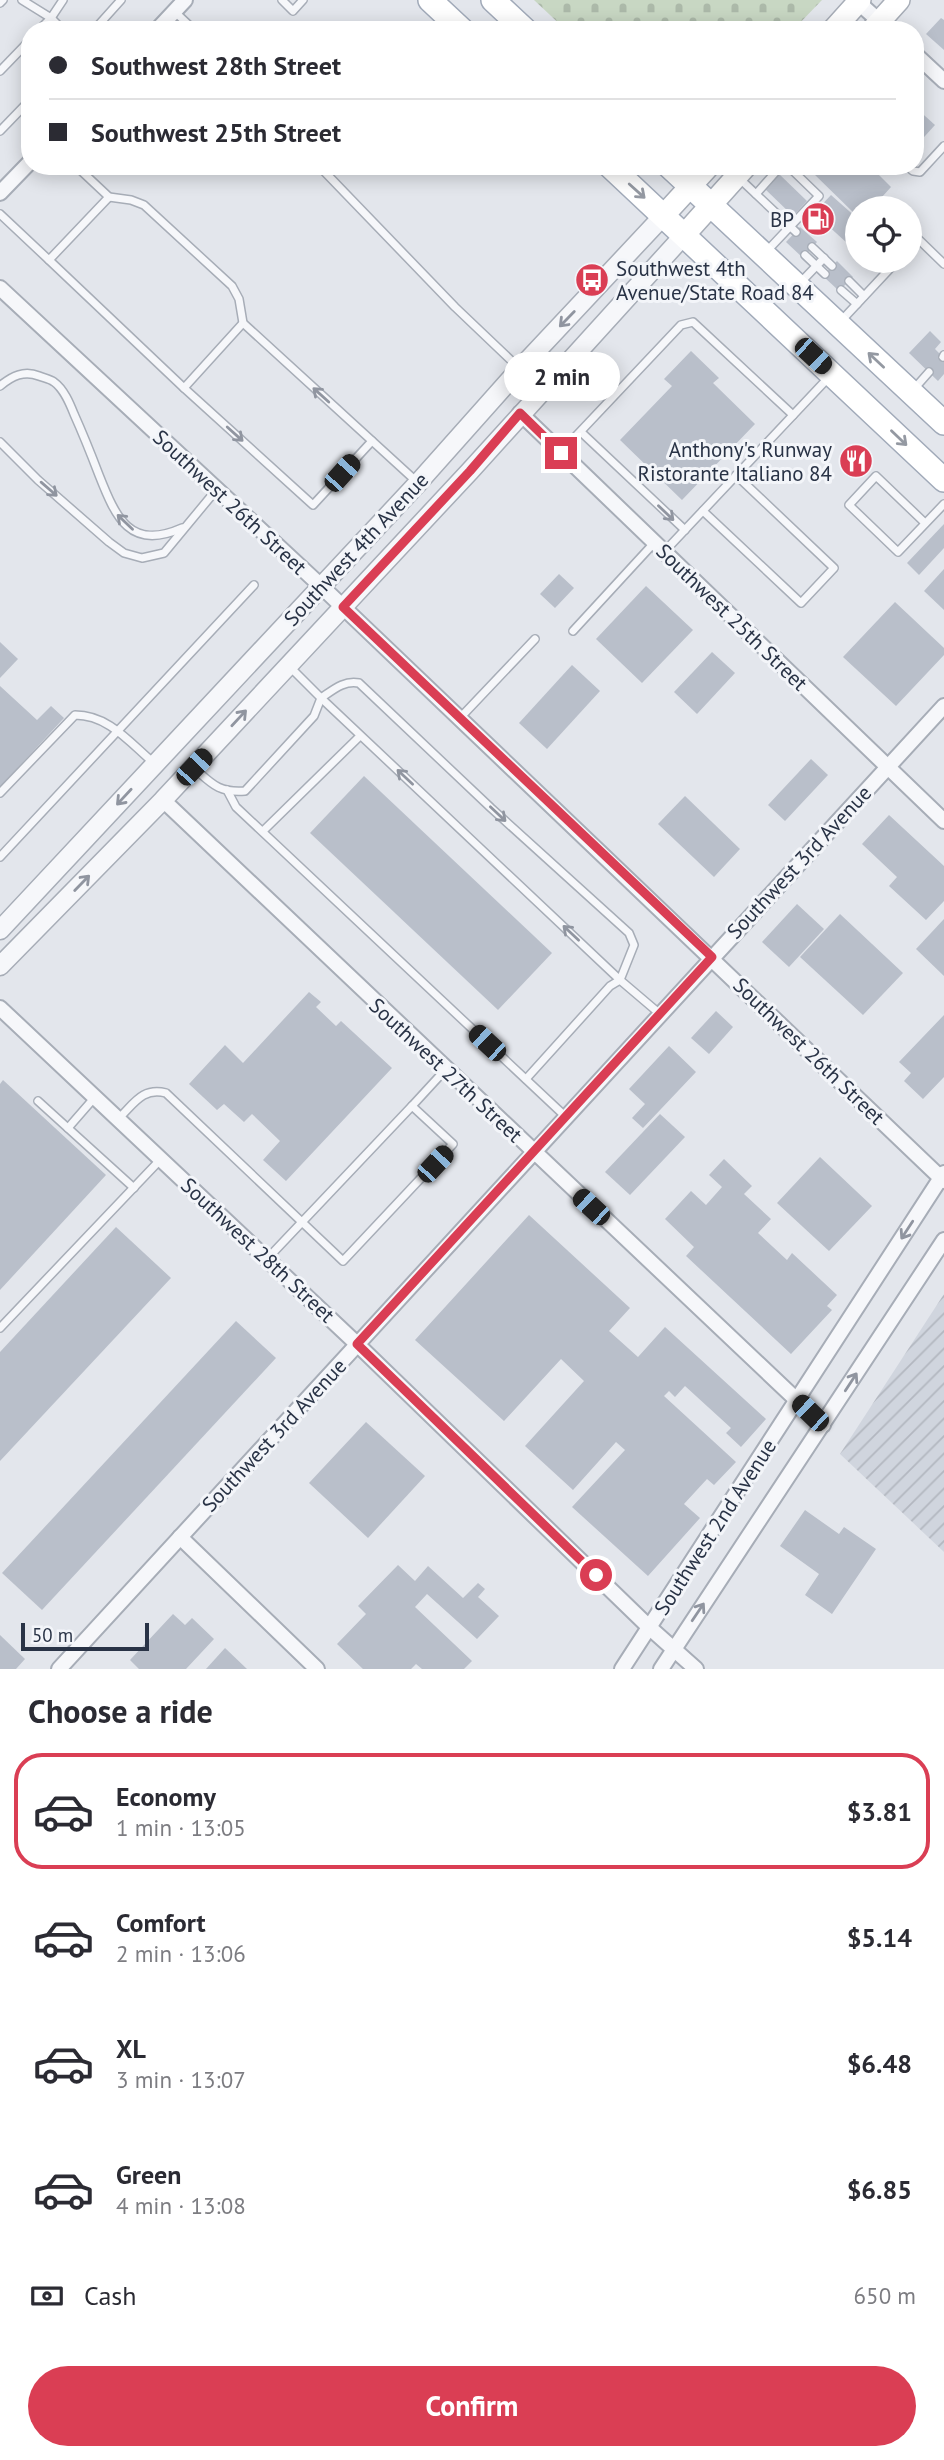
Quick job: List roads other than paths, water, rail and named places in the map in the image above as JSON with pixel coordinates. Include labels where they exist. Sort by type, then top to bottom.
[{"type":"main road","points":[[430,0],[452,21]]},
{"type":"main road","points":[[493,0],[515,21]]},
{"type":"main road","points":[[884,21],[899,0]]},
{"type":"main road","points":[[841,21],[859,1]]},
{"type":"main road","points":[[620,175],[944,480]]},
{"type":"main road","points":[[679,175],[944,423]]},
{"type":"main road","name":"Southwest 4th Avenue","points":[[664,215],[701,175]]},
{"type":"main road","name":"Southwest 4th Avenue","points":[[684,234],[737,175]]},
{"type":"street","points":[[165,21],[185,0]]},
{"type":"street","points":[[859,1],[875,21]]},
{"type":"street","points":[[924,62],[944,81]]},
{"type":"street","points":[[0,194],[21,172]]},
{"type":"street","name":"Southwest 4th Avenue","points":[[0,930],[418,483],[664,215]]},
{"type":"street","name":"Southwest 4th Avenue","points":[[0,966],[194,767],[470,471],[684,234]]},
{"type":"street","name":"Southwest 26th Street","points":[[0,288],[321,586],[943,1177]]},
{"type":"street","name":"Southwest 25th Street","points":[[520,413],[944,821]]},
{"type":"street","name":"Southwest 3rd Avenue","points":[[59,1669],[944,706]]},
{"type":"street","name":"Southwest 27th Street","points":[[163,800],[823,1425]]},
{"type":"street","name":"Southwest 28th Street","points":[[0,1007],[696,1669]]},
{"type":"street","name":"Southwest 2nd Avenue","points":[[622,1669],[943,1177]]},
{"type":"street","name":"Southwest 2nd Avenue","points":[[661,1669],[944,1240]]},
{"type":"street","points":[[180,1537],[317,1669]]},
{"type":"lane","points":[[22,0],[54,21]]},
{"type":"lane","points":[[48,21],[63,0]]},
{"type":"lane","points":[[102,21],[121,0]]},
{"type":"lane","points":[[282,0],[293,11],[303,0]]},
{"type":"lane","points":[[174,11],[185,21]]},
{"type":"lane","points":[[0,71],[21,49]]},
{"type":"lane","points":[[0,131],[21,109]]},
{"type":"lane","points":[[924,168],[944,146]]},
{"type":"lane","points":[[86,175],[109,197],[144,205],[232,286],[239,299],[243,323],[418,483]]},
{"type":"lane","points":[[328,175],[455,307],[520,369]]},
{"type":"lane","points":[[744,175],[756,194],[793,229]]},
{"type":"lane","points":[[756,194],[773,175]]},
{"type":"lane","points":[[764,255],[793,229],[819,195],[797,175]]},
{"type":"lane","points":[[792,186],[800,178]]},
{"type":"lane","points":[[49,260],[109,197]]},
{"type":"lane","points":[[771,209],[778,202]]},
{"type":"lane","points":[[0,214],[184,388],[313,505],[372,441]]},
{"type":"lane","points":[[922,243],[944,264]]},
{"type":"lane","points":[[813,247],[832,266]]},
{"type":"lane","points":[[804,256],[825,274]]},
{"type":"lane","points":[[797,286],[824,258]]},
{"type":"lane","points":[[838,324],[886,273]]},
{"type":"lane","points":[[849,281],[864,296]]},
{"type":"lane","points":[[841,290],[857,304]]},
{"type":"lane","points":[[561,453],[681,325],[693,322],[793,415]]},
{"type":"lane","points":[[184,388],[243,323]]},
{"type":"lane","points":[[911,392],[929,372]]},
{"type":"lane","points":[[0,386],[12,376],[23,374],[34,374],[56,383],[74,413],[113,511],[128,529],[149,537],[167,534],[186,526]]},
{"type":"lane","points":[[573,631],[660,547],[685,530],[832,374]]},
{"type":"lane","points":[[581,432],[685,530]]},
{"type":"lane","points":[[0,442],[38,480],[124,553],[142,558],[164,553],[217,489]]},
{"type":"lane","points":[[703,511],[802,603],[826,577],[834,568],[736,475]]},
{"type":"lane","points":[[925,523],[876,476],[849,505],[898,552],[944,504]]},
{"type":"lane","points":[[0,857],[254,585]]},
{"type":"lane","points":[[460,718],[535,639]]},
{"type":"lane","points":[[288,666],[620,980],[660,1014]]},
{"type":"lane","points":[[194,767],[216,788],[245,791],[314,716],[321,698],[336,687],[351,682],[359,684],[629,933],[634,945],[620,980],[610,986],[526,1079]]},
{"type":"lane","points":[[0,793],[75,715],[87,715],[107,722],[155,764]]},
{"type":"lane","points":[[263,831],[360,736]]},
{"type":"lane","points":[[227,790],[236,807],[566,1117]]},
{"type":"lane","points":[[267,1259],[446,1069]]},
{"type":"lane","points":[[118,1119],[146,1092],[166,1093],[343,1261],[453,1144],[412,1106]]},
{"type":"lane","points":[[68,1128],[95,1097]]},
{"type":"lane","points":[[38,1101],[134,1188]]},
{"type":"lane","points":[[0,1328],[161,1159]]},
{"type":"place","name":"BP","points":[[818,219]]},
{"type":"place","name":"Southwest 4th Avenue/State Road 84","points":[[592,280]]},
{"type":"place","name":"Anthony's Runway Ristorante Italiano 84","points":[[856,461]]}]
